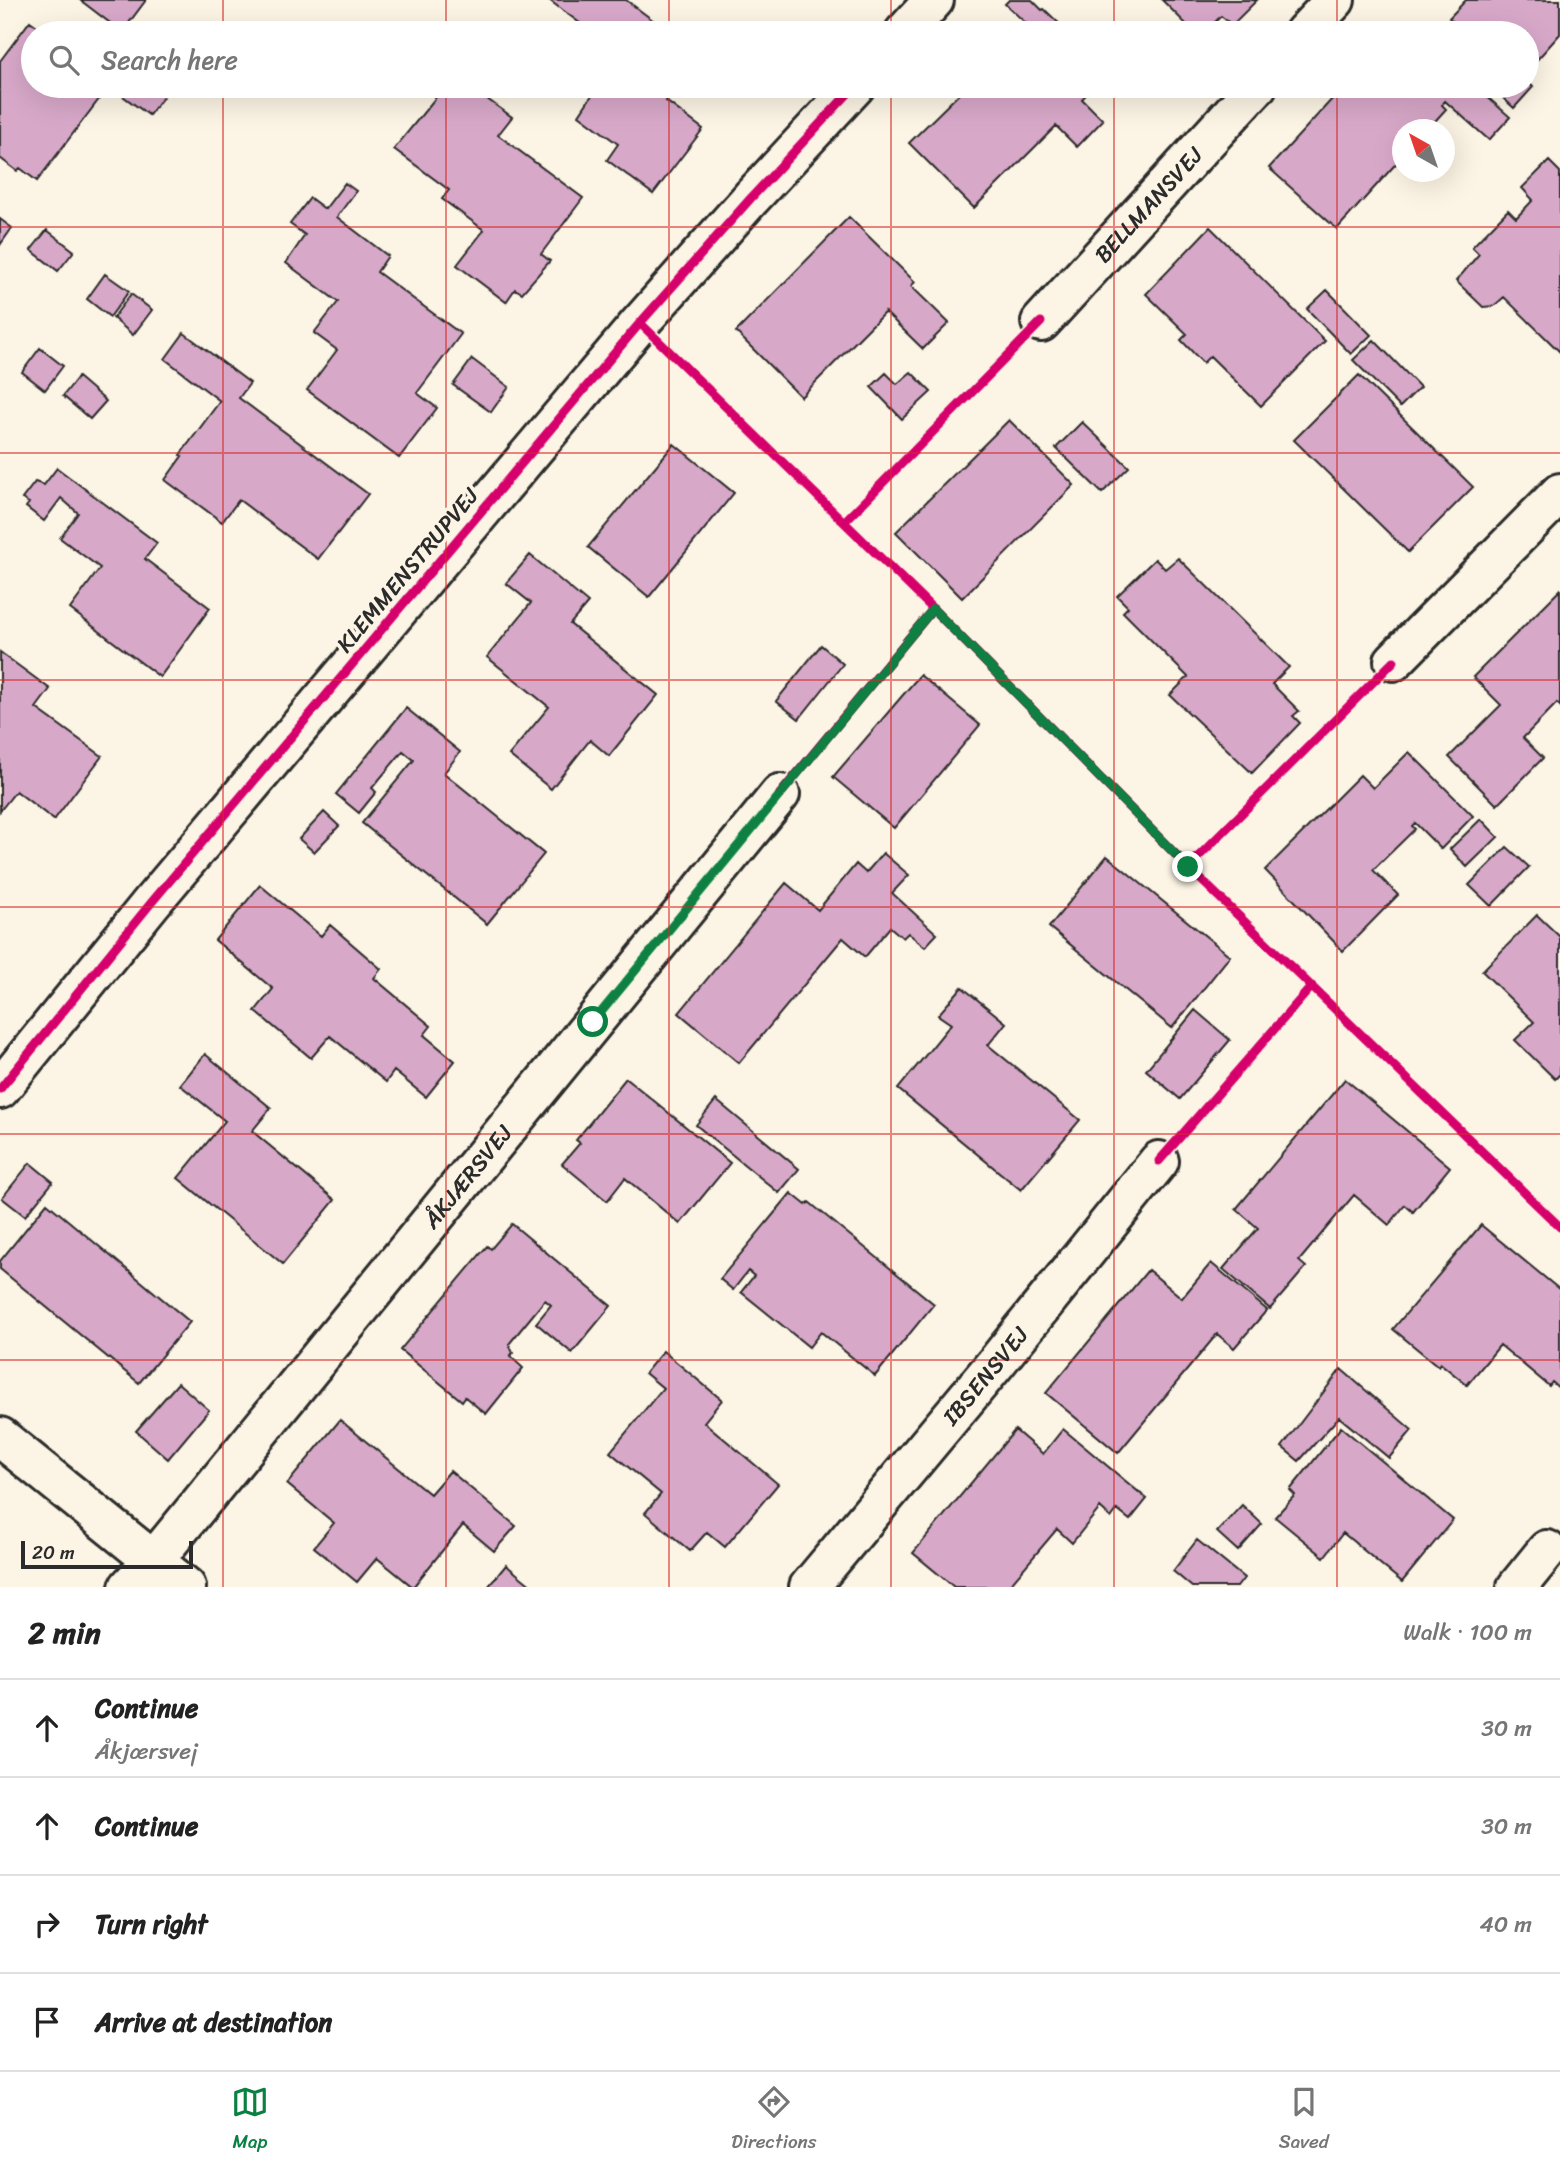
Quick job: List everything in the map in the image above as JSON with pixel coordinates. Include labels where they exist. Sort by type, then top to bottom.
[{"type":"street","points":[[915,21],[934,0]]},
{"type":"street","points":[[1315,21],[1335,0]]},
{"type":"street","name":"KLEMMENSTRUPVEJ","points":[[0,1089],[151,903],[640,323],[844,98]]},
{"type":"street","name":"BELLMANSVEJ","points":[[1041,322],[1245,98]]},
{"type":"street","points":[[1394,661],[1560,493]]},
{"type":"street","name":"ÅKJÆRSVEJ","points":[[141,1574],[780,794]]},
{"type":"street","name":"IBSENSVEJ","points":[[809,1587],[996,1363],[1159,1161]]},
{"type":"street","points":[[0,1437],[141,1574],[186,1587]]},
{"type":"street","points":[[1517,1587],[1547,1550]]},
{"type":"building","points":[[80,0],[146,0],[130,21],[108,21]]},
{"type":"building","points":[[549,0],[626,0],[654,21],[577,21]]},
{"type":"building","points":[[1009,0],[1032,0],[1056,21],[1024,21],[1005,4]]},
{"type":"building","points":[[1162,0],[1257,0],[1236,21],[1227,21],[1221,16],[1216,21],[1183,21]]},
{"type":"building","points":[[1466,0],[1560,0],[1560,34],[1539,58],[1539,21],[1452,21],[1449,18]]},
{"type":"building","points":[[21,33],[21,98],[100,98],[37,181],[0,158],[0,61]]},
{"type":"building","points":[[126,98],[162,98],[149,115]]},
{"type":"building","points":[[435,98],[486,98],[512,117],[498,135],[583,198],[541,254],[550,261],[522,293],[515,289],[506,302],[457,265],[484,230],[442,199],[449,190],[394,149]]},
{"type":"building","points":[[590,98],[668,98],[666,101],[703,129],[653,194],[607,160],[618,144],[579,115]]},
{"type":"building","points":[[955,98],[1083,98],[1103,120],[1077,147],[1056,126],[974,208],[909,143]]},
{"type":"building","points":[[1333,98],[1489,98],[1510,117],[1489,140],[1445,101],[1442,105],[1446,109],[1437,119],[1392,119],[1392,168],[1337,229],[1269,168]]},
{"type":"building","points":[[1503,98],[1523,98],[1514,108]]},
{"type":"building","points":[[1549,161],[1560,172],[1560,352],[1504,297],[1494,306],[1483,307],[1456,281],[1479,254],[1472,247],[1508,210],[1516,218],[1533,200],[1522,188]]},
{"type":"building","points":[[345,183],[356,191],[337,217],[388,256],[377,272],[461,334],[417,393],[437,408],[399,458],[307,390],[337,350],[314,333],[338,302],[286,263],[305,235],[290,224],[310,198],[325,209]]},
{"type":"building","points":[[849,217],[915,282],[911,286],[949,323],[923,349],[885,312],[801,397],[736,332]]},
{"type":"building","points":[[0,219],[12,228],[0,245]]},
{"type":"building","points":[[1210,227],[1325,341],[1261,406],[1210,356],[1203,363],[1181,340],[1187,334],[1146,294]]},
{"type":"building","points":[[47,230],[74,251],[58,271],[31,250]]},
{"type":"building","points":[[105,274],[129,291],[110,317],[87,299]]},
{"type":"building","points":[[1327,290],[1371,335],[1351,354],[1307,309]]},
{"type":"building","points":[[131,294],[152,310],[133,335],[113,318]]},
{"type":"building","points":[[184,333],[250,383],[239,398],[368,494],[318,559],[239,500],[222,522],[165,480],[220,401],[165,359]]},
{"type":"building","points":[[1374,340],[1420,387],[1400,407],[1353,360]]},
{"type":"building","points":[[40,348],[63,366],[45,390],[22,372]]},
{"type":"building","points":[[472,359],[509,387],[491,412],[453,385]]},
{"type":"building","points":[[911,372],[931,392],[902,419],[871,387],[886,373],[897,384]]},
{"type":"building","points":[[1359,375],[1473,487],[1408,552],[1294,440]]},
{"type":"building","points":[[78,377],[106,401],[90,419],[63,396]]},
{"type":"building","points":[[1009,420],[1074,485],[962,598],[896,532]]},
{"type":"building","points":[[1082,422],[1129,467],[1102,493],[1056,448]]},
{"type":"building","points":[[674,444],[734,493],[649,597],[588,547]]},
{"type":"building","points":[[57,468],[157,543],[145,559],[210,608],[160,677],[70,609],[100,568],[60,538],[78,513],[61,498],[44,521],[26,507],[29,503],[22,499],[35,482],[44,485]]},
{"type":"building","points":[[530,555],[588,603],[570,624],[658,695],[609,756],[590,740],[551,789],[509,755],[549,707],[487,657],[531,603],[506,583]]},
{"type":"building","points":[[1178,558],[1289,667],[1272,684],[1299,711],[1293,716],[1300,723],[1252,773],[1170,695],[1188,677],[1123,612],[1128,607],[1117,596],[1155,559],[1165,569]]},
{"type":"building","points":[[1560,590],[1560,706],[1557,703],[1523,738],[1543,758],[1497,805],[1449,757],[1501,705],[1473,677]]},
{"type":"building","points":[[821,645],[843,664],[799,719],[776,701]]},
{"type":"building","points":[[0,652],[50,689],[36,708],[102,756],[54,820],[16,791],[0,811]]},
{"type":"building","points":[[920,675],[980,725],[894,828],[833,777]]},
{"type":"building","points":[[406,708],[460,752],[444,773],[544,854],[487,924],[362,823],[414,760],[403,751],[372,788],[376,792],[359,813],[336,794]]},
{"type":"building","points":[[1409,752],[1473,816],[1441,849],[1415,823],[1412,826],[1415,829],[1373,870],[1398,895],[1343,951],[1265,870],[1360,775],[1373,788]]},
{"type":"building","points":[[324,812],[339,826],[314,852],[299,839]]},
{"type":"building","points":[[1481,819],[1498,837],[1467,867],[1450,849]]},
{"type":"building","points":[[1507,847],[1529,867],[1491,906],[1469,885]]},
{"type":"building","points":[[883,853],[909,875],[892,893],[937,934],[925,947],[908,933],[903,938],[890,927],[865,957],[843,938],[739,1063],[679,1013],[786,883],[818,910],[856,864],[866,873]]},
{"type":"building","points":[[1107,856],[1230,956],[1172,1028],[1049,927]]},
{"type":"building","points":[[260,885],[321,936],[330,925],[381,969],[374,978],[431,1026],[424,1035],[455,1061],[426,1097],[394,1071],[386,1082],[330,1036],[311,1058],[255,1011],[273,989],[215,940]]},
{"type":"building","points":[[1537,915],[1560,937],[1560,1074],[1555,1079],[1515,1040],[1534,1022],[1482,971]]},
{"type":"building","points":[[962,987],[1006,1023],[988,1045],[1080,1120],[1021,1190],[898,1089],[951,1024],[938,1015]]},
{"type":"building","points":[[1195,1010],[1230,1040],[1180,1099],[1146,1070]]},
{"type":"building","points":[[205,1054],[271,1108],[252,1131],[335,1200],[283,1264],[178,1178],[225,1121],[180,1085]]},
{"type":"building","points":[[626,1078],[730,1163],[680,1224],[625,1178],[607,1201],[562,1164],[580,1143],[576,1140]]},
{"type":"building","points":[[1345,1079],[1450,1167],[1413,1212],[1405,1205],[1389,1225],[1354,1195],[1299,1261],[1306,1267],[1270,1309],[1223,1269],[1258,1228],[1236,1209]]},
{"type":"building","points":[[716,1100],[799,1169],[779,1193],[696,1125]]},
{"type":"building","points":[[30,1163],[53,1182],[25,1216],[2,1198]]},
{"type":"building","points":[[791,1193],[806,1205],[809,1202],[934,1304],[875,1376],[821,1332],[809,1347],[741,1292],[754,1276],[748,1271],[733,1290],[720,1279]]},
{"type":"building","points":[[47,1203],[190,1322],[139,1383],[0,1269],[0,1261]]},
{"type":"building","points":[[512,1224],[611,1306],[572,1353],[536,1323],[551,1305],[545,1300],[509,1344],[513,1353],[510,1356],[523,1368],[486,1414],[465,1397],[462,1401],[400,1350],[487,1246],[491,1249]]},
{"type":"building","points":[[1481,1225],[1560,1290],[1560,1389],[1552,1382],[1549,1386],[1500,1345],[1467,1385],[1440,1363],[1438,1366],[1393,1329]]},
{"type":"building","points":[[1211,1263],[1267,1310],[1234,1348],[1217,1334],[1118,1453],[1046,1393],[1148,1270],[1182,1298]]},
{"type":"building","points":[[663,1351],[722,1400],[704,1422],[778,1484],[725,1547],[707,1532],[690,1551],[645,1513],[661,1494],[610,1452],[663,1388],[645,1373]]},
{"type":"building","points":[[1341,1369],[1412,1430],[1389,1458],[1339,1417],[1299,1461],[1282,1447]]},
{"type":"building","points":[[178,1383],[209,1410],[168,1459],[136,1431]]},
{"type":"building","points":[[340,1420],[430,1494],[450,1471],[516,1526],[494,1551],[463,1525],[413,1587],[377,1558],[357,1582],[314,1547],[334,1523],[287,1484]]},
{"type":"building","points":[[1341,1427],[1453,1520],[1402,1582],[1343,1533],[1324,1557],[1275,1517],[1295,1495],[1290,1490]]},
{"type":"building","points":[[1063,1429],[1147,1499],[1130,1520],[1117,1510],[1111,1518],[1100,1508],[1072,1543],[1057,1529],[1008,1587],[954,1587],[913,1553],[1015,1430],[1043,1454]]},
{"type":"building","points":[[1242,1505],[1262,1524],[1238,1551],[1217,1532]]},
{"type":"building","points":[[1197,1540],[1244,1578],[1237,1587],[1192,1587],[1173,1571]]},
{"type":"building","points":[[506,1565],[533,1587],[488,1587]]},
{"type":"cycle path","points":[[0,1089],[151,903],[640,323],[844,98]]},
{"type":"cycle path","points":[[844,522],[1041,322]]},
{"type":"cycle path","points":[[640,323],[933,609],[1188,867],[1560,1227]]},
{"type":"cycle path","points":[[780,794],[933,609]]},
{"type":"cycle path","points":[[1188,867],[1394,661]]},
{"type":"cycle path","points":[[1159,1161],[1312,986]]},
{"type":"route","points":[[593,1022],[933,609],[1188,867]]}]
